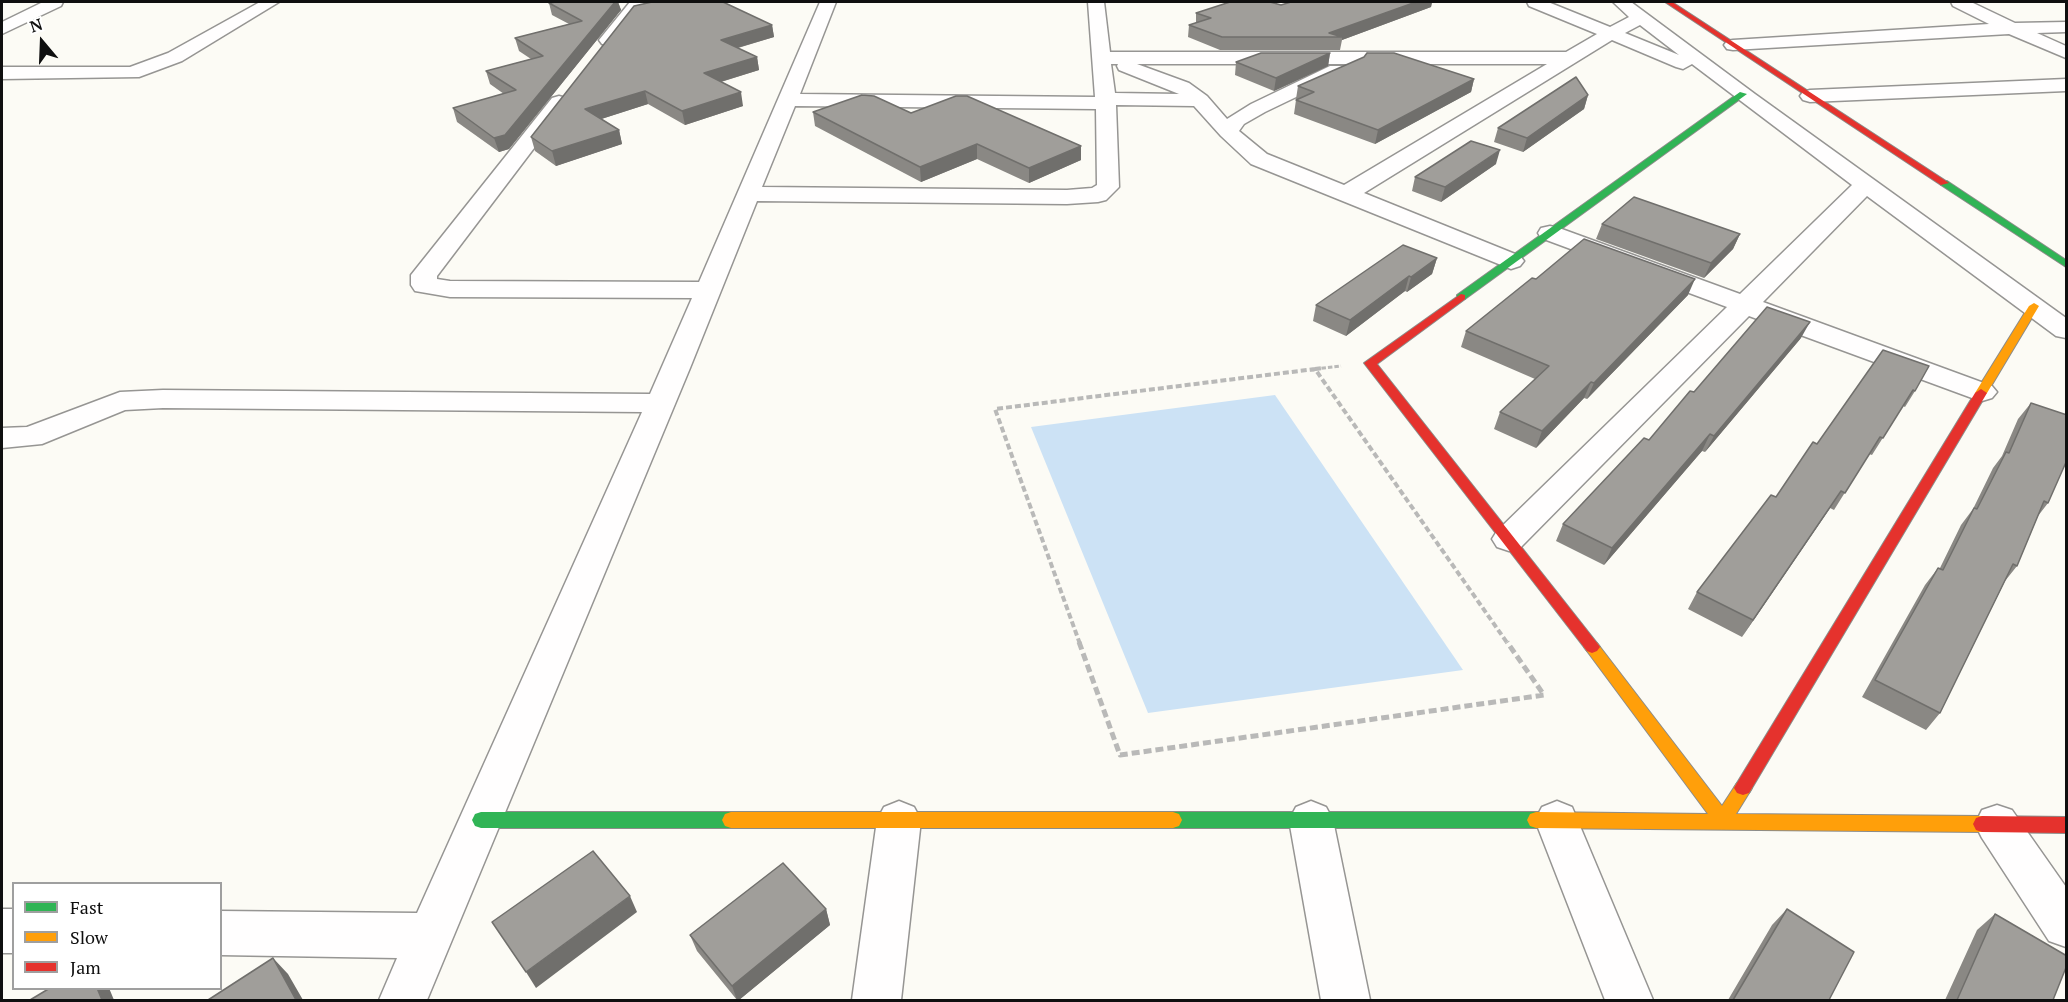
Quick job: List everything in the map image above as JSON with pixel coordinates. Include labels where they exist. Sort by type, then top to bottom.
[{"type":"street","points":[[2,73],[132,73],[175,57],[271,2]]},
{"type":"street","points":[[594,58],[638,2]]},
{"type":"street","points":[[403,1000],[661,403],[828,2]]},
{"type":"street","points":[[748,194],[1067,197],[1098,195],[1108,187],[1106,101],[1096,2]]},
{"type":"street","points":[[1535,2],[1724,80]]},
{"type":"street","points":[[1621,2],[1743,94],[2067,330]]},
{"type":"street","points":[[1668,2],[2067,264]]},
{"type":"street","points":[[1959,2],[2067,53]]},
{"type":"street","points":[[11,4],[52,3]]},
{"type":"street","points":[[2,29],[52,3]]},
{"type":"street","points":[[1346,194],[1611,33],[1642,17]]},
{"type":"street","points":[[1733,45],[2011,28],[2067,27]]},
{"type":"street","points":[[1102,58],[1571,57]]},
{"type":"street","points":[[1102,58],[1182,87],[1200,100],[1228,132],[1259,159],[1511,261]]},
{"type":"street","points":[[1297,58],[1325,75]]},
{"type":"street","points":[[1228,132],[1237,120],[1258,108],[1325,75],[1371,58]]},
{"type":"street","points":[[1810,96],[2067,85]]},
{"type":"street","points":[[572,86],[424,275],[424,285],[450,289],[708,290]]},
{"type":"street","points":[[1723,820],[1509,539],[1370,363],[1743,94]]},
{"type":"street","points":[[787,100],[1200,100],[1258,108]]},
{"type":"street","points":[[1509,539],[1866,184]]},
{"type":"street","points":[[1550,233],[1982,392]]},
{"type":"street","points":[[1723,820],[2034,306]]},
{"type":"street","points":[[2,438],[31,437],[120,401],[163,399],[661,403]]},
{"type":"street","points":[[481,820],[1723,820],[2067,825]]},
{"type":"street","points":[[876,1000],[898,820]]},
{"type":"street","points":[[1311,820],[1346,1000]]},
{"type":"street","points":[[1557,820],[1629,1000]]},
{"type":"street","points":[[1997,824],[2067,925]]},
{"type":"street","points":[[222,933],[431,936]]},
{"type":"path","points":[[1314,369],[1544,695],[1120,755],[998,418],[995,409],[1314,369]]},
{"type":"water","points":[[1275,395],[1463,670],[1148,713],[1031,427]]},
{"type":"building","points":[[615,2],[505,135],[494,138],[453,108],[516,90],[486,71],[543,56],[515,38],[582,21],[549,3]]},
{"type":"building","points":[[652,2],[723,2],[772,25],[721,40],[757,57],[704,73],[741,92],[682,111],[645,91],[585,109],[619,130],[552,151],[531,137],[634,6]]},
{"type":"building","points":[[1230,2],[1270,2],[1281,5],[1291,2],[1416,2],[1329,33],[1342,37],[1222,37],[1189,25],[1211,18],[1196,13]]},
{"type":"building","points":[[1261,53],[1330,53],[1276,78],[1236,62]]},
{"type":"building","points":[[1367,53],[1394,53],[1474,79],[1378,130],[1296,100],[1314,92],[1298,86],[1364,57]]},
{"type":"building","points":[[1576,77],[1588,95],[1527,138],[1498,128]]},
{"type":"building","points":[[862,95],[874,96],[911,113],[956,96],[967,96],[1081,146],[1029,168],[977,144],[920,167],[813,112]]},
{"type":"building","points":[[1471,141],[1500,150],[1445,187],[1415,177]]},
{"type":"building","points":[[1634,197],[1740,234],[1711,263],[1602,224]]},
{"type":"building","points":[[1584,239],[1695,279],[1594,383],[1591,382],[1542,431],[1500,412],[1549,366],[1466,331],[1532,278],[1536,279]]},
{"type":"building","points":[[1403,245],[1437,258],[1350,320],[1316,305]]},
{"type":"building","points":[[1767,307],[1810,322],[1714,436],[1710,434],[1612,548],[1563,524],[1644,438],[1649,440],[1690,391],[1694,392]]},
{"type":"building","points":[[1883,350],[1929,366],[1915,391],[1913,390],[1883,438],[1880,437],[1845,493],[1841,491],[1753,620],[1697,592],[1771,495],[1776,497],[1813,442],[1817,444]]},
{"type":"building","points":[[2031,403],[2067,415],[2067,460],[2048,503],[2044,501],[2017,566],[2013,564],[1940,713],[1875,680],[1938,568],[1943,570],[1974,508],[1977,509],[2006,452],[2009,453]]},
{"type":"building","points":[[593,851],[630,896],[526,972],[492,922]]},
{"type":"building","points":[[783,863],[826,909],[732,986],[690,935]]},
{"type":"building","points":[[1787,909],[1854,952],[1829,1000],[1733,1000]]},
{"type":"building","points":[[1995,914],[2067,956],[2067,965],[2053,1000],[1957,1000]]},
{"type":"building","points":[[273,958],[296,1000],[208,1000]]},
{"type":"building","points":[[47,990],[98,990],[102,1000],[30,1000]]},
{"type":"traffic: fast","points":[[1461,297],[1743,94]]},
{"type":"traffic: fast","points":[[1944,183],[2066,264]]},
{"type":"traffic: fast","points":[[481,820],[731,820]]},
{"type":"traffic: fast","points":[[1173,820],[1536,820]]},
{"type":"traffic: slow","points":[[1981,393],[2034,306]]},
{"type":"traffic: slow","points":[[1592,647],[1723,820],[1743,788]]},
{"type":"traffic: slow","points":[[731,820],[1173,820]]},
{"type":"traffic: slow","points":[[1536,820],[1982,824]]},
{"type":"traffic: jam","points":[[1668,2],[1944,183]]},
{"type":"traffic: jam","points":[[1461,297],[1370,363],[1592,647]]},
{"type":"traffic: jam","points":[[1743,788],[1981,393]]},
{"type":"traffic: jam","points":[[1982,824],[2066,825]]}]
